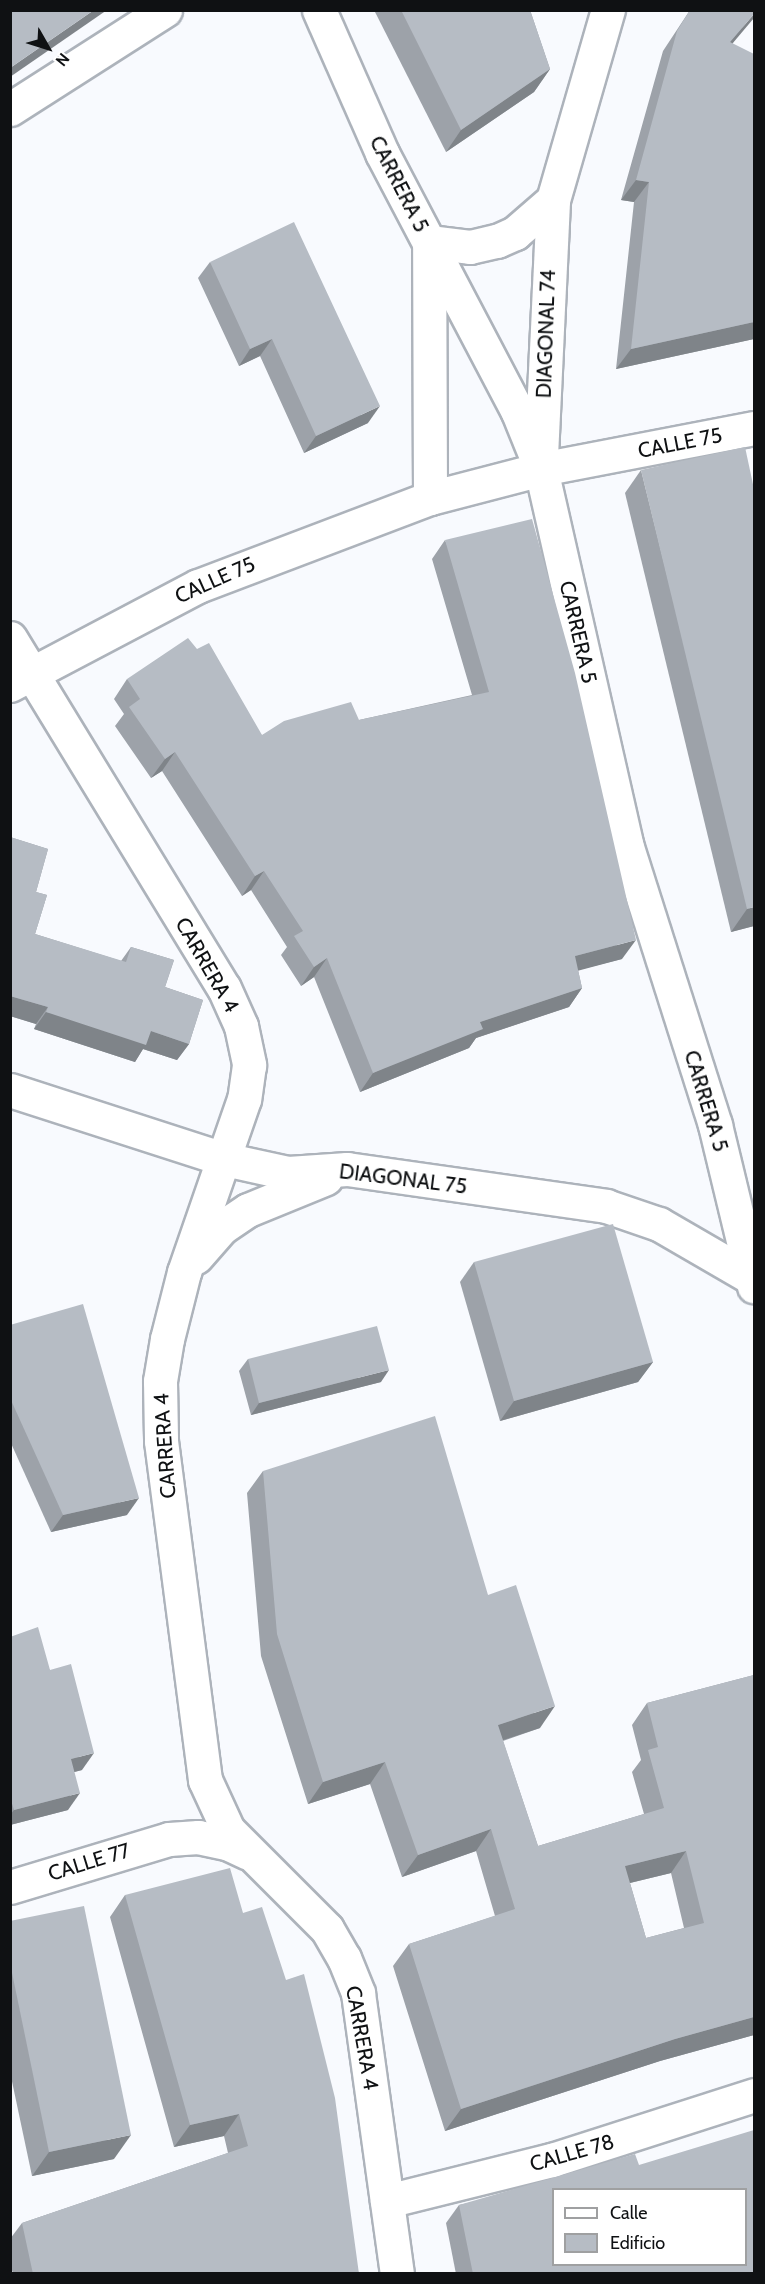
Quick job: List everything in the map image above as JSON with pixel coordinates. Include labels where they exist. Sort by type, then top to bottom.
[{"type":"street","points":[[10,109],[165,10]]},
{"type":"street","name":"CARRERA 5","points":[[319,10],[382,153],[518,412],[541,469],[626,844],[715,1125],[753,1282]]},
{"type":"street","name":"DIAGONAL 74","points":[[541,469],[545,314],[553,200],[608,10]]},
{"type":"street","points":[[430,498],[429,242],[470,247],[497,241],[515,233],[553,200]]},
{"type":"street","name":"CALLE 75","points":[[20,680],[198,586],[430,498],[541,469],[754,429]]},
{"type":"street","name":"CARRERA 4","points":[[10,638],[20,680],[224,988],[241,1026],[249,1065],[247,1082],[224,1160],[184,1272],[160,1381],[161,1441],[205,1780],[212,1802],[228,1830],[327,1929],[344,1958],[358,1994],[397,2274]]},
{"type":"street","name":"DIAGONAL 75","points":[[10,1090],[224,1160],[288,1173],[347,1169],[606,1206],[659,1224],[753,1282]]},
{"type":"street","points":[[184,1272],[222,1228],[248,1210],[347,1169]]},
{"type":"street","points":[[169,1839],[192,1813],[205,1780]]},
{"type":"street","name":"CALLE 77","points":[[10,1887],[169,1839],[198,1837],[227,1843],[253,1855]]},
{"type":"street","name":"CALLE 78","points":[[387,2201],[552,2160],[754,2095]]},
{"type":"building","points":[[10,10],[94,10],[10,68]]},
{"type":"building","points":[[401,10],[530,10],[550,69],[461,130]]},
{"type":"building","points":[[690,10],[754,10],[754,14],[730,42],[754,54],[754,322],[631,349],[649,182],[636,180],[677,31]]},
{"type":"building","points":[[294,222],[380,406],[316,436],[272,339],[250,349],[210,262]]},
{"type":"building","points":[[745,447],[754,489],[754,907],[747,909],[641,470]]},
{"type":"building","points":[[532,519],[575,673],[636,940],[575,956],[582,988],[480,1022],[483,1029],[373,1073],[327,958],[314,967],[294,936],[303,931],[264,871],[255,876],[175,752],[165,759],[129,707],[140,699],[127,679],[188,638],[197,649],[209,643],[262,735],[284,721],[351,702],[359,720],[489,692],[445,540]]},
{"type":"building","points":[[10,837],[48,849],[36,892],[47,895],[35,934],[126,962],[131,947],[174,960],[165,987],[203,1000],[189,1044],[151,1031],[146,1045],[46,1012],[48,1007],[10,996]]},
{"type":"building","points":[[613,1224],[653,1362],[514,1401],[474,1262]]},
{"type":"building","points":[[83,1304],[139,1498],[63,1515],[10,1398],[10,1325]]},
{"type":"building","points":[[377,1326],[389,1370],[259,1403],[248,1359]]},
{"type":"building","points":[[435,1416],[488,1595],[516,1585],[555,1706],[498,1725],[538,1846],[664,1808],[648,1750],[658,1747],[647,1703],[754,1675],[754,2017],[675,2039],[461,2109],[409,1944],[515,1909],[491,1829],[418,1855],[385,1762],[323,1782],[277,1634],[263,1471]],"holes":[[[686,1851],[704,1923],[646,1938],[625,1866]]]},
{"type":"building","points":[[38,1627],[50,1670],[71,1664],[94,1753],[71,1759],[80,1793],[14,1810],[10,1797],[10,1637]]},
{"type":"building","points":[[230,1868],[243,1913],[262,1907],[286,1980],[304,1974],[335,2098],[359,2274],[33,2274],[22,2223],[248,2146],[239,2114],[190,2125],[125,1895]]},
{"type":"building","points":[[84,1906],[131,2135],[49,2152],[10,1963],[10,1921]]},
{"type":"building","points":[[754,2130],[754,2274],[473,2274],[459,2205],[635,2154],[639,2165]]}]
